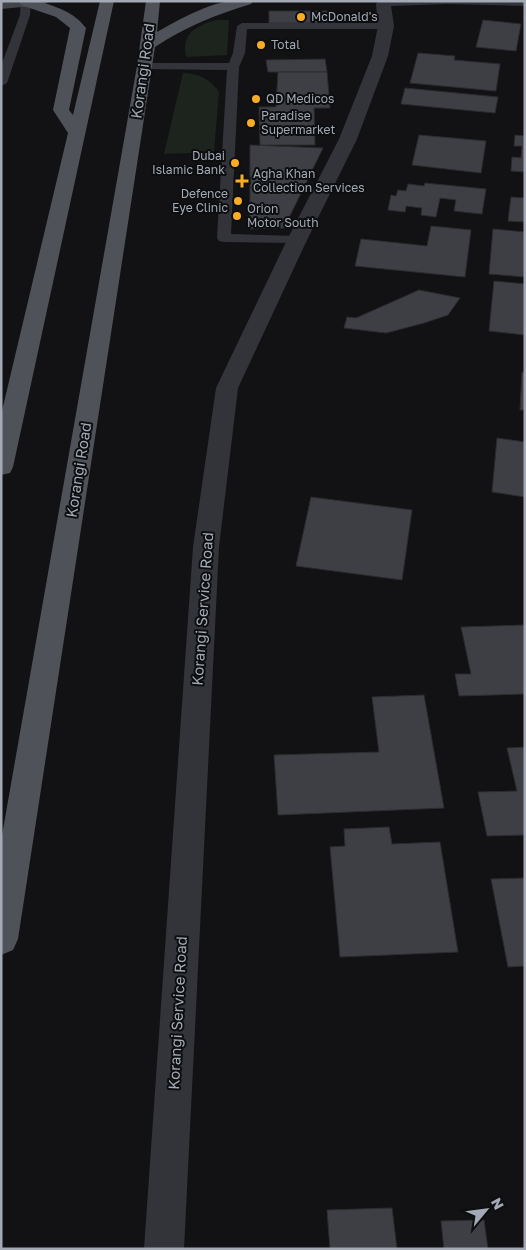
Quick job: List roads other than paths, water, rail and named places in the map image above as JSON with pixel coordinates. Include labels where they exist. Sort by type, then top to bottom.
[{"type":"main road","points":[[1,5],[43,1]]},
{"type":"main road","points":[[1,467],[107,1]]},
{"type":"main road","name":"Korangi Road","points":[[1,939],[147,56],[153,1]]},
{"type":"main road","points":[[147,56],[183,23],[208,12],[246,1]]},
{"type":"main road","points":[[26,2],[64,16],[71,20],[78,28],[61,110],[78,134]]},
{"type":"street","points":[[386,7],[442,1]]},
{"type":"street","points":[[452,1],[525,2]]},
{"type":"street","name":"Korangi Service Road","points":[[164,1249],[206,546],[227,388],[348,138],[380,56],[386,7]]},
{"type":"lane","points":[[1,83],[25,15],[26,2]]},
{"type":"lane","points":[[297,240],[224,238],[232,68],[239,53],[242,26],[386,7]]},
{"type":"lane","points":[[147,56],[232,68]]},
{"type":"place","name":"McDonald's","points":[[301,17]]},
{"type":"place","name":"Total","points":[[261,45]]},
{"type":"place","name":"QD Medicos","points":[[256,99]]},
{"type":"place","name":"Paradise Supermarket","points":[[251,123]]},
{"type":"place","name":"Dubai Islamic Bank","points":[[235,163]]},
{"type":"place","name":"Agha Khan Collection Services","points":[[242,181]]},
{"type":"place","name":"Defence Eye Clinic","points":[[238,201]]},
{"type":"place","name":"Orion Motor South","points":[[237,216]]}]
